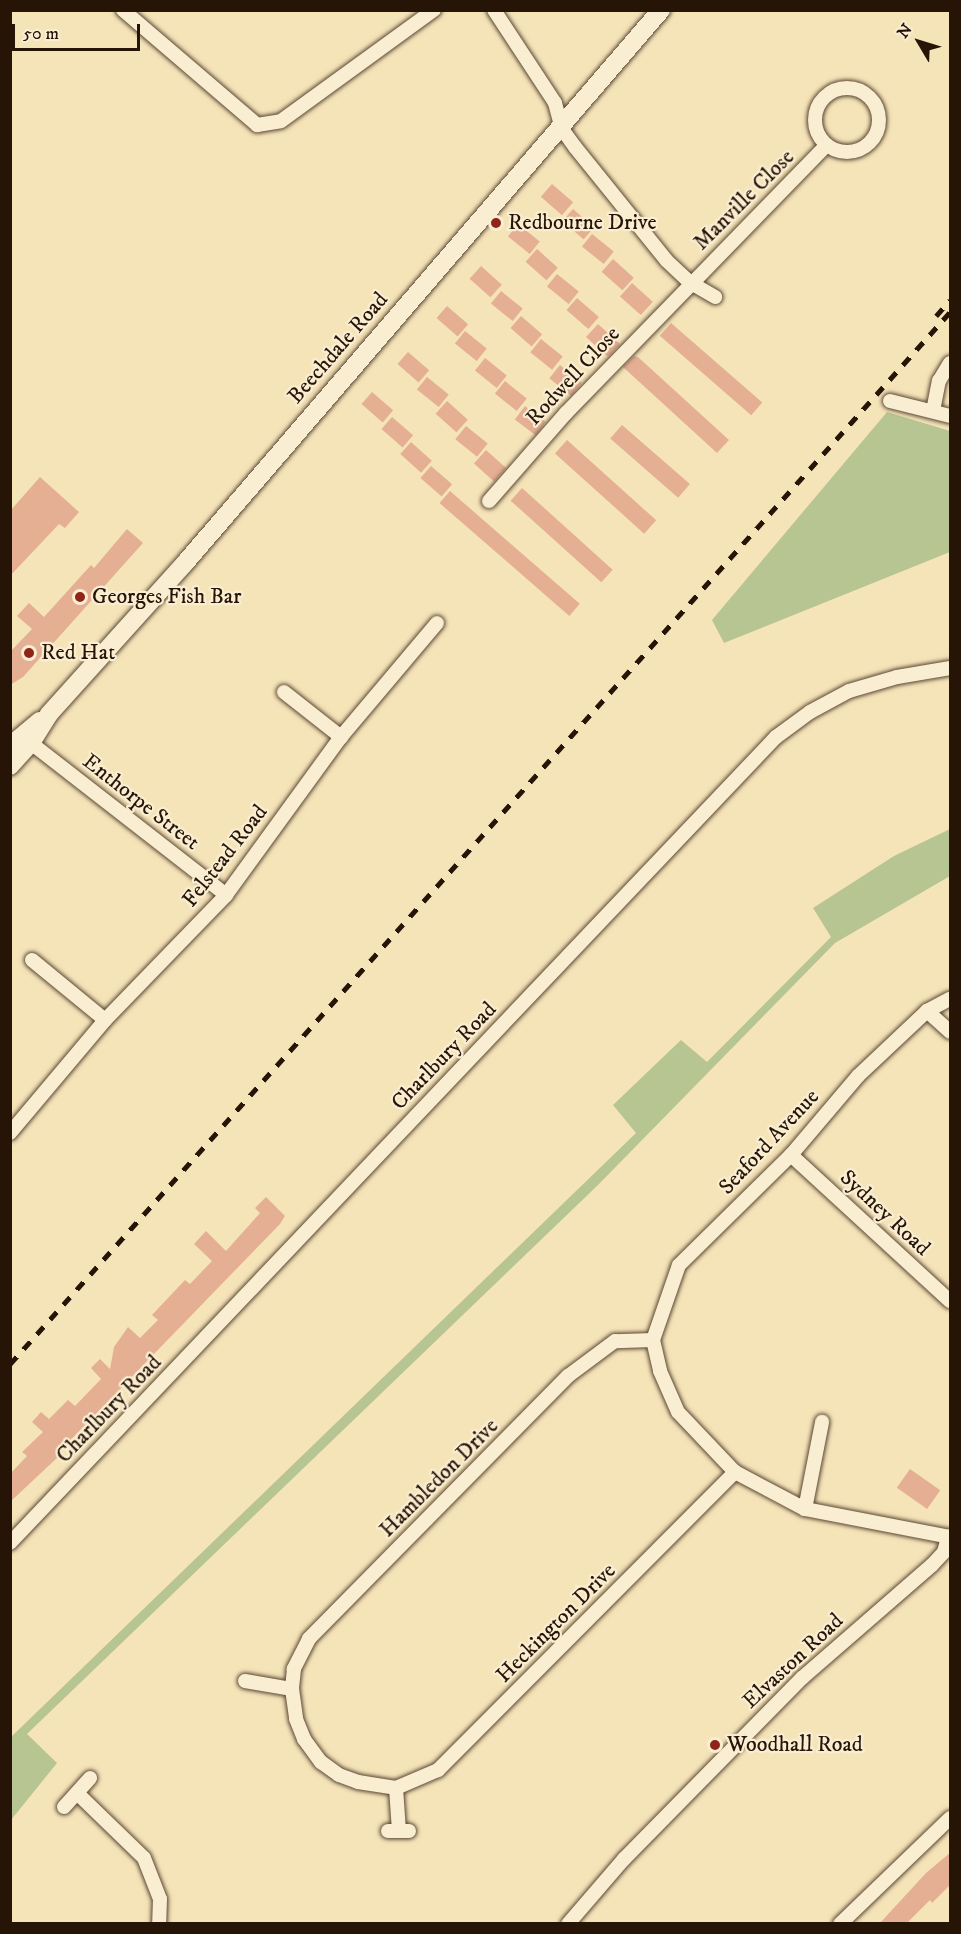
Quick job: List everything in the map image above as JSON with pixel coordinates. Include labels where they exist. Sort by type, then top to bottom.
[{"type":"street","points":[[123,10],[257,125],[281,121],[434,10]]},
{"type":"street","points":[[494,10],[555,103],[562,129],[667,261],[691,283],[715,297]]},
{"type":"street","name":"Beechdale Road","points":[[10,746],[49,714],[185,563],[562,129],[661,10]]},
{"type":"street","name":"Manville Close","points":[[837,90],[859,90],[868,96],[875,105],[879,125],[868,145],[848,153],[826,146],[815,127],[815,114],[819,104],[837,90]]},
{"type":"street","name":"Manville Close","points":[[691,283],[826,146]]},
{"type":"street","name":"Rodwell Close","points":[[489,501],[566,413],[691,283]]},
{"type":"street","points":[[933,411],[939,381],[951,363]]},
{"type":"street","points":[[891,401],[951,416]]},
{"type":"street","name":"Felstead Road","points":[[10,1132],[105,1020],[226,895],[341,737],[437,623]]},
{"type":"street","name":"Charlbury Road","points":[[10,1543],[776,737],[810,712],[849,691],[897,677],[951,668]]},
{"type":"street","points":[[284,692],[341,737]]},
{"type":"street","name":"Beechdale Road","points":[[10,766],[31,742],[49,714]]},
{"type":"street","name":"Enthorpe Street","points":[[31,742],[226,895]]},
{"type":"street","points":[[32,960],[105,1020]]},
{"type":"street","name":"Seaford Avenue","points":[[653,1340],[679,1265],[791,1155],[858,1077],[927,1011],[951,999]]},
{"type":"street","points":[[927,1011],[951,1032]]},
{"type":"street","name":"Sydney Road","points":[[791,1155],[951,1301]]},
{"type":"street","points":[[653,1340],[660,1371],[678,1412],[735,1472],[805,1509],[949,1537]]},
{"type":"street","name":"Hambledon Drive","points":[[396,1788],[358,1782],[339,1775],[321,1762],[304,1739],[296,1719],[292,1689],[294,1669],[309,1639],[568,1376],[615,1341],[653,1340]]},
{"type":"street","points":[[805,1509],[822,1422]]},
{"type":"street","name":"Heckington Drive","points":[[396,1788],[418,1780],[447,1763],[735,1472]]},
{"type":"street","name":"Elvaston Road","points":[[568,1923],[624,1858],[802,1678],[932,1565],[944,1552],[949,1537]]},
{"type":"street","points":[[245,1682],[292,1689]]},
{"type":"street","points":[[64,1808],[90,1778]]},
{"type":"street","points":[[396,1788],[399,1831]]},
{"type":"street","points":[[76,1793],[144,1858],[160,1899],[159,1923]]},
{"type":"street","points":[[840,1923],[951,1818]]},
{"type":"green space","points":[[887,412],[950,431],[950,552],[724,643],[712,620]]},
{"type":"green space","points":[[950,829],[950,876],[835,943],[598,1185],[27,1734],[57,1763],[11,1820],[11,1737],[636,1133],[613,1105],[681,1040],[707,1062],[831,937],[813,908],[894,856]]},
{"type":"building","points":[[552,184],[573,202],[562,215],[541,197]]},
{"type":"building","points":[[573,209],[594,227],[584,239],[563,221]]},
{"type":"building","points":[[518,224],[540,242],[530,254],[508,236]]},
{"type":"building","points":[[592,234],[614,252],[604,264],[582,246]]},
{"type":"building","points":[[537,249],[558,268],[546,280],[526,262]]},
{"type":"building","points":[[613,259],[634,278],[622,290],[602,272]]},
{"type":"building","points":[[481,266],[502,285],[490,297],[470,279]]},
{"type":"building","points":[[557,274],[579,292],[569,304],[547,286]]},
{"type":"building","points":[[632,283],[653,302],[641,315],[620,296]]},
{"type":"building","points":[[501,291],[523,309],[513,321],[491,303]]},
{"type":"building","points":[[577,298],[599,317],[588,329],[567,310]]},
{"type":"building","points":[[447,306],[468,324],[458,336],[437,318]]},
{"type":"building","points":[[521,316],[542,334],[532,346],[511,328]]},
{"type":"building","points":[[671,323],[762,402],[751,415],[660,336]]},
{"type":"building","points":[[598,324],[620,344],[607,356],[586,337]]},
{"type":"building","points":[[465,331],[487,349],[477,361],[455,343]]},
{"type":"building","points":[[541,339],[563,357],[552,370],[530,352]]},
{"type":"building","points":[[408,352],[429,370],[419,382],[398,364]]},
{"type":"building","points":[[634,356],[638,357],[729,440],[717,453],[623,367]]},
{"type":"building","points":[[485,358],[507,376],[497,388],[475,370]]},
{"type":"building","points":[[560,365],[582,383],[571,396],[549,378]]},
{"type":"building","points":[[427,377],[449,395],[439,407],[417,389]]},
{"type":"building","points":[[505,381],[527,399],[517,411],[495,393]]},
{"type":"building","points":[[372,392],[393,410],[383,422],[362,404]]},
{"type":"building","points":[[447,401],[468,420],[456,432],[436,414]]},
{"type":"building","points":[[525,406],[546,422],[536,435],[515,420]]},
{"type":"building","points":[[392,417],[413,435],[403,447],[382,429]]},
{"type":"building","points":[[622,425],[690,484],[678,498],[610,439]]},
{"type":"building","points":[[466,426],[488,444],[477,457],[455,439]]},
{"type":"building","points":[[567,440],[656,520],[644,534],[555,453]]},
{"type":"building","points":[[411,442],[432,461],[421,473],[400,454]]},
{"type":"building","points":[[486,450],[506,468],[494,481],[474,463]]},
{"type":"building","points":[[431,466],[452,484],[442,496],[421,478]]},
{"type":"building","points":[[40,477],[79,512],[65,528],[59,524],[10,576],[10,511]]},
{"type":"building","points":[[522,488],[613,570],[601,582],[511,501]]},
{"type":"building","points":[[450,491],[580,604],[569,616],[440,503]]},
{"type":"building","points":[[127,529],[143,543],[23,677],[10,685],[10,652],[32,629],[17,616],[29,603],[44,617],[91,565],[94,568]]},
{"type":"building","points":[[266,1197],[285,1216],[280,1224],[56,1455],[58,1457],[10,1502],[10,1474],[27,1456],[22,1452],[43,1432],[32,1422],[41,1412],[49,1419],[68,1400],[75,1406],[101,1379],[91,1368],[100,1359],[110,1369],[114,1347],[128,1327],[140,1338],[158,1320],[152,1315],[185,1280],[190,1284],[212,1261],[194,1244],[206,1231],[226,1251],[260,1213],[255,1208]]},
{"type":"building","points":[[910,1469],[940,1490],[927,1509],[897,1488]]},
{"type":"building","points":[[951,1852],[951,1884],[932,1903],[930,1900],[907,1923],[880,1923],[926,1873]]},
{"type":"railway","points":[[936,316],[950,300]]},
{"type":"railway","points":[[10,1364],[950,312]]},
{"type":"place","name":"Redbourne Drive","points":[[496,223]]},
{"type":"place","name":"Georges Fish Bar","points":[[80,597]]},
{"type":"place","name":"Red Hat","points":[[29,653]]},
{"type":"place","name":"Woodhall Road","points":[[715,1745]]}]
